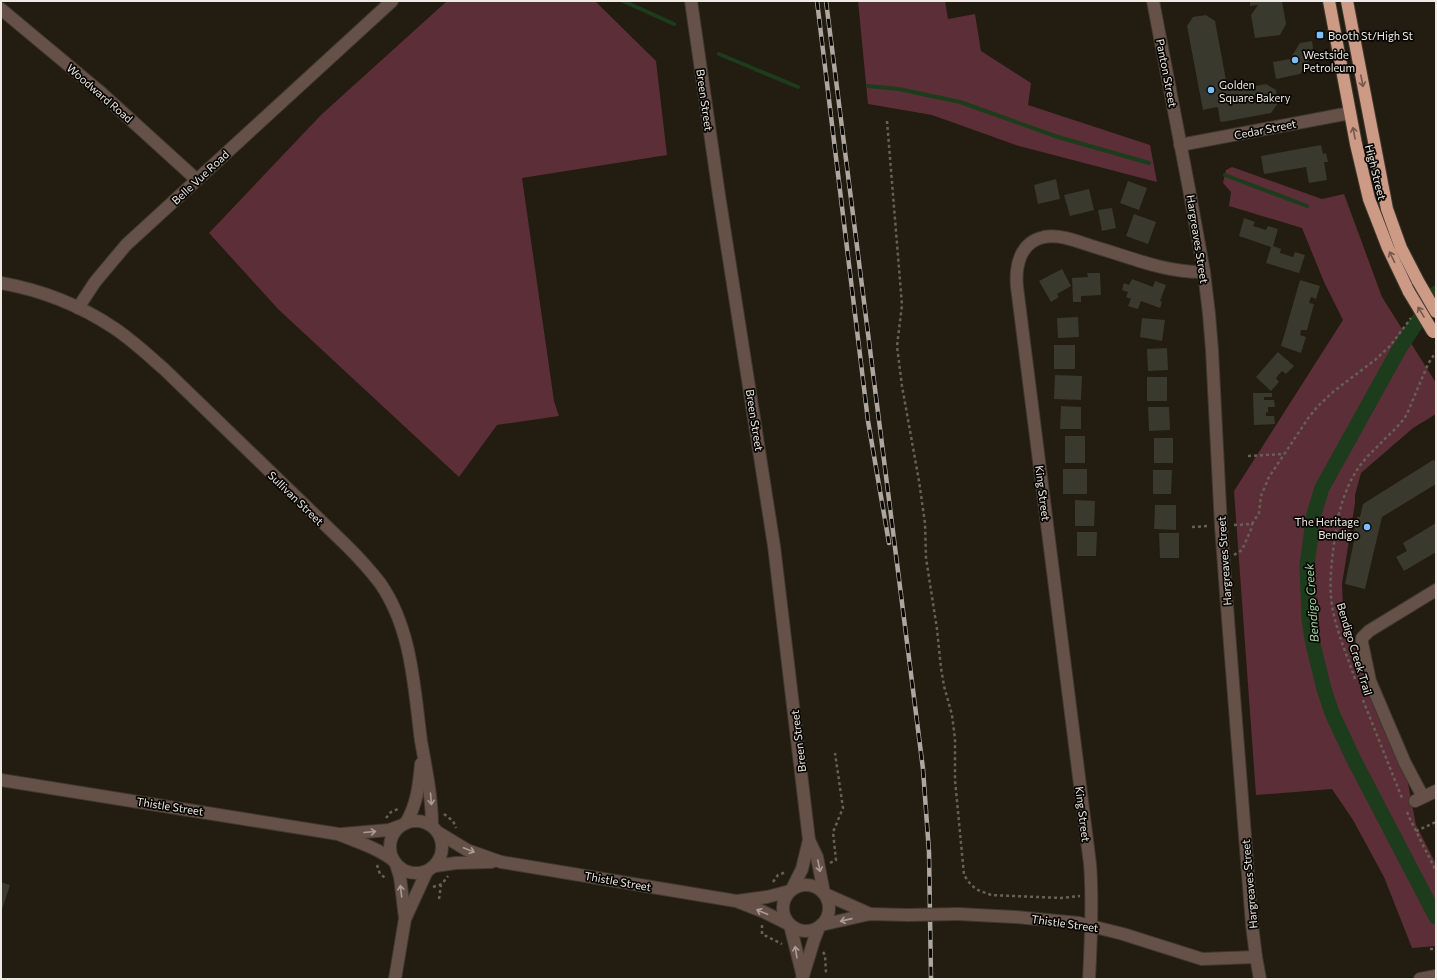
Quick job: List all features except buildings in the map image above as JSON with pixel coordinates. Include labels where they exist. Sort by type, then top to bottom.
[{"type":"highway","name":"High Street","points":[[1329,1],[1361,171],[1369,199],[1388,248],[1409,292],[1435,334]]},
{"type":"highway","name":"High Street","points":[[1347,1],[1387,209],[1401,248],[1436,312]]},
{"type":"highway","points":[[1350,113],[1368,110]]},
{"type":"street","name":"Belle Vue Road","points":[[78,308],[95,282],[126,245],[392,1]]},
{"type":"street","name":"Breen Street","points":[[691,1],[719,195],[774,546],[809,840],[817,857],[824,894]]},
{"type":"street","name":"Panton Street","points":[[1153,1],[1180,145]]},
{"type":"street","name":"Woodward Road","points":[[1,10],[98,90],[197,180]]},
{"type":"street","name":"Cedar Street","points":[[1180,145],[1350,113]]},
{"type":"street","name":"Hargreaves Street","points":[[1180,145],[1204,272],[1212,350],[1221,526],[1252,925],[1260,979]]},
{"type":"street","name":"King Street","points":[[1089,979],[1091,896],[1090,864],[1017,287],[1016,268],[1024,250],[1030,244],[1038,238],[1055,236],[1170,269],[1187,272],[1204,272]]},
{"type":"street","points":[[1,283],[32,290],[56,298],[78,308]]},
{"type":"street","name":"Sullivan Street","points":[[78,308],[115,329],[164,369],[260,464],[348,546],[380,584],[394,608],[407,643],[435,829]]},
{"type":"street","points":[[1436,590],[1369,631],[1362,638],[1370,680],[1406,763],[1412,801],[1436,791]]},
{"type":"street","name":"Sullivan Street","points":[[403,824],[412,812],[416,801],[420,780],[422,747]]},
{"type":"street","name":"Thistle Street","points":[[1,780],[338,834],[388,830],[403,824]]},
{"type":"street","points":[[395,979],[405,919],[400,876],[391,854],[391,838],[395,831],[403,824],[415,820],[424,822],[435,829],[442,841],[442,850],[440,859],[431,868],[405,919]]},
{"type":"street","name":"Thistle Street","points":[[435,829],[467,850],[501,862],[736,901],[764,912],[789,925]]},
{"type":"street","name":"Thistle Street","points":[[338,834],[387,855],[395,862]]},
{"type":"street","name":"Breen Street","points":[[791,890],[802,869],[809,840]]},
{"type":"street","points":[[395,862],[403,870],[411,872],[419,873],[431,868]]},
{"type":"street","name":"Thistle Street","points":[[431,868],[456,863],[501,862]]},
{"type":"street","points":[[812,885],[824,894],[828,900],[829,907],[826,920],[820,926],[812,931],[804,932],[796,930],[789,925],[784,918],[782,911],[785,897],[791,890],[798,886],[812,885]]},
{"type":"street","name":"Thistle Street","points":[[736,901],[767,897],[791,890]]},
{"type":"street","name":"Thistle Street","points":[[824,894],[870,914]]},
{"type":"street","name":"Thistle Street","points":[[820,926],[870,914],[958,914],[1028,918],[1090,926],[1123,934],[1202,958],[1256,957]]},
{"type":"street","points":[[789,925],[802,978]]},
{"type":"street","points":[[802,978],[820,926]]},
{"type":"street","points":[[1420,979],[1436,976]]},
{"type":"path","points":[[887,121],[902,305],[897,346],[902,386],[925,522],[926,558],[937,629],[941,668],[952,715],[955,739],[955,780],[964,875],[971,885],[978,890],[991,895],[1061,898],[1091,896]]},
{"type":"path","points":[[1224,562],[1242,550],[1252,524],[1259,513],[1264,486],[1309,417],[1318,406],[1342,384],[1380,356],[1402,331]]},
{"type":"path","name":"Bendigo Creek Trail","points":[[1357,682],[1338,628],[1331,598],[1336,522],[1343,499],[1357,470],[1407,414],[1428,364],[1436,352]]},
{"type":"path","points":[[1248,456],[1284,454]]},
{"type":"path","points":[[1192,527],[1252,524]]},
{"type":"path","name":"Bendigo Creek Trail","points":[[1361,696],[1374,730],[1412,801],[1416,831],[1436,871]]},
{"type":"path","points":[[826,866],[836,860],[833,832],[843,808],[835,753]]},
{"type":"path","points":[[442,812],[453,821],[458,833]]},
{"type":"path","points":[[1416,831],[1436,822]]},
{"type":"path","points":[[376,862],[380,874],[391,882]]},
{"type":"path","points":[[770,886],[778,875],[790,871]]},
{"type":"path","points":[[430,888],[441,884],[450,873]]},
{"type":"path","points":[[439,899],[441,884]]},
{"type":"path","points":[[762,919],[762,934],[783,944]]},
{"type":"path","points":[[1430,949],[1436,948]]},
{"type":"path","points":[[822,950],[825,955],[826,973]]},
{"type":"shaded area","points":[[447,1],[595,1],[656,61],[667,155],[522,178],[554,401],[559,416],[497,425],[459,477],[278,309],[209,233],[321,115]]},
{"type":"shaded area","points":[[858,1],[945,1],[948,19],[975,14],[981,51],[1031,83],[1028,105],[1150,145],[1157,182],[1019,146],[932,115],[868,104]]},
{"type":"shaded area","points":[[1232,167],[1322,199],[1344,194],[1382,297],[1436,383],[1436,414],[1413,428],[1361,473],[1355,495],[1342,584],[1343,609],[1365,680],[1407,778],[1416,825],[1436,864],[1436,946],[1412,948],[1384,877],[1353,820],[1332,789],[1256,795],[1234,491],[1343,320],[1324,282],[1302,228],[1229,206],[1231,192],[1223,183],[1226,170]]},
{"type":"waterway","points":[[623,1],[674,24]]},
{"type":"waterway","points":[[719,54],[798,87]]},
{"type":"waterway","points":[[868,86],[899,89],[960,102],[1058,137],[1149,163]]},
{"type":"waterway","points":[[1225,175],[1307,206]]},
{"type":"waterway","name":"Bendigo Creek","points":[[1436,293],[1398,351],[1322,488],[1314,514],[1307,565],[1309,620],[1313,644],[1324,689],[1332,713],[1353,758],[1436,917]]},
{"type":"railway","points":[[817,1],[868,421],[889,543]]},
{"type":"railway","points":[[826,1],[923,769],[929,852],[931,979]]},
{"type":"place","name":"Booth St/High St","points":[[1320,35]]},
{"type":"place","name":"Westside Petroleum","points":[[1295,60]]},
{"type":"place","name":"Golden Square Bakery","points":[[1211,90]]},
{"type":"place","name":"The Heritage Bendigo","points":[[1367,527]]}]
